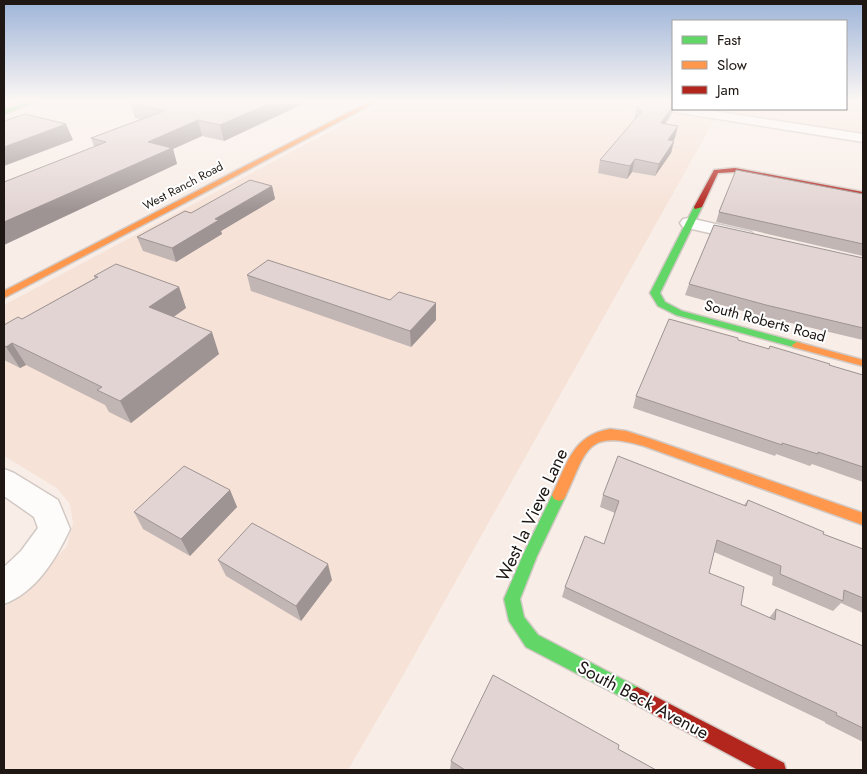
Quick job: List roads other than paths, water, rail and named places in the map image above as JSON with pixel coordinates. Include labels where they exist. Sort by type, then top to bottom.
[{"type":"street","name":"West Ranch Road","points":[[4,295],[307,137]]},
{"type":"street","points":[[766,240],[689,223],[716,171],[723,169],[735,170],[863,194]]},
{"type":"street","name":"South Roberts Road","points":[[689,223],[656,293],[661,304],[679,313],[863,363]]},
{"type":"street","name":"West la Vieve Lane","points":[[517,621],[512,599],[530,556],[586,443],[601,433],[618,433],[647,442],[863,519]]},
{"type":"street","points":[[4,480],[47,509],[54,529],[46,547],[21,574],[4,588]]},
{"type":"street","name":"South Beck Avenue","points":[[517,621],[532,641],[777,770]]}]
